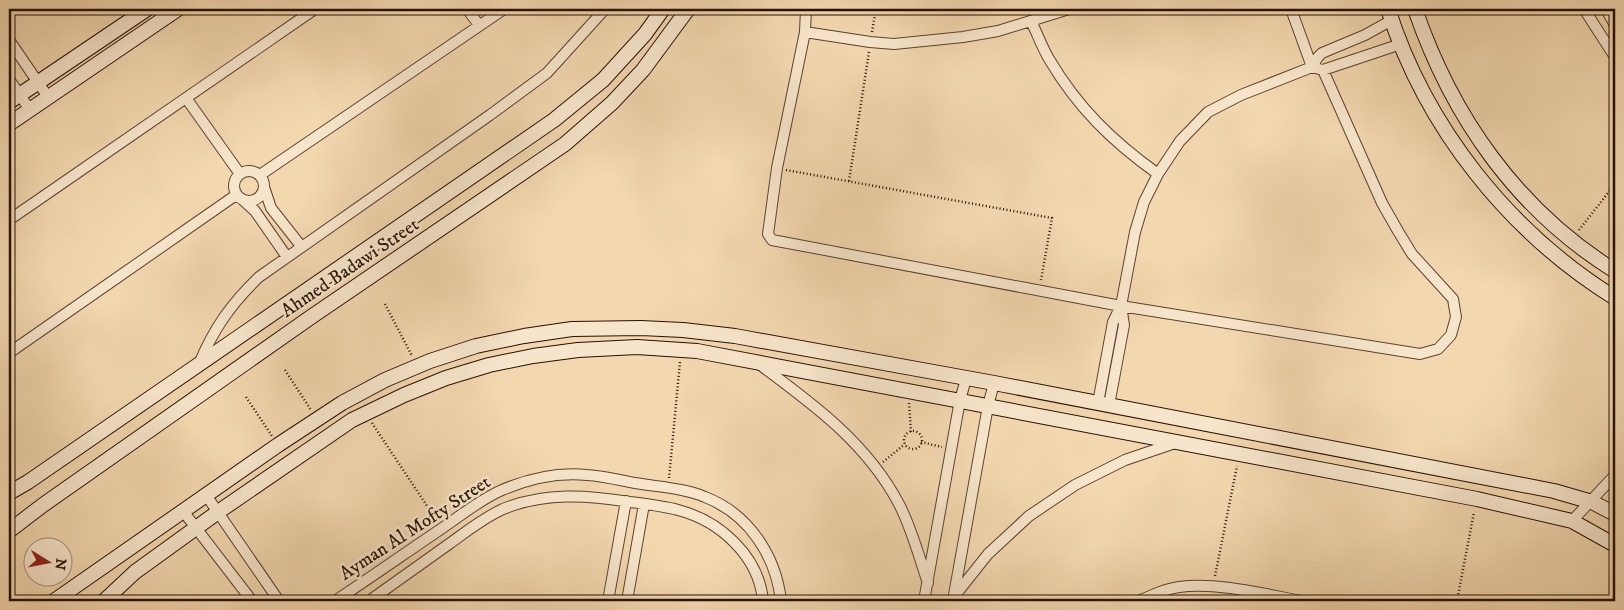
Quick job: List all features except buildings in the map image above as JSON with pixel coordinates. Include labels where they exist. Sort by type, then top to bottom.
[{"type":"street","points":[[14,98],[147,9]]},
{"type":"street","points":[[9,124],[178,9]]},
{"type":"street","points":[[296,22],[304,9]]},
{"type":"street","points":[[9,220],[315,9]]},
{"type":"street","points":[[468,9],[479,25]]},
{"type":"street","points":[[260,176],[504,9]]},
{"type":"street","points":[[198,364],[218,324],[240,295],[259,276],[547,73],[605,9]]},
{"type":"street","name":"Ahmed Badawi Street","points":[[9,493],[28,482],[554,120],[603,80],[645,34],[662,9]]},
{"type":"street","name":"Ahmed Badawi Street","points":[[9,531],[51,499],[311,317],[565,144],[612,104],[643,70],[688,9]]},
{"type":"street","points":[[806,9],[805,32],[777,168],[768,234],[776,242],[1121,306],[1420,354],[1438,349],[1451,335],[1456,317],[1453,299],[1412,254],[1382,203],[1323,70]]},
{"type":"street","points":[[805,32],[894,44],[963,37],[998,31],[1069,9]]},
{"type":"street","points":[[1291,9],[1312,67]]},
{"type":"street","points":[[1415,9],[1426,41],[1452,96],[1485,149],[1515,187],[1549,222],[1587,254],[1615,272]]},
{"type":"street","points":[[1584,9],[1615,57]]},
{"type":"street","points":[[1606,9],[1615,24]]},
{"type":"street","points":[[1103,404],[1124,325],[1121,306],[1135,232],[1144,202],[1158,174],[1180,141],[1208,112],[1242,95],[1312,67],[1322,52],[1365,35],[1390,15],[1401,44],[1433,110],[1453,143],[1476,175],[1537,238],[1579,273],[1615,298]]},
{"type":"street","points":[[1031,21],[1049,58],[1070,92],[1096,123],[1126,150],[1158,174]]},
{"type":"street","points":[[9,40],[48,97]]},
{"type":"street","points":[[1312,67],[1323,70],[1401,44]]},
{"type":"street","points":[[9,79],[14,98],[30,110]]},
{"type":"street","points":[[186,98],[240,174]]},
{"type":"street","points":[[287,256],[255,211],[240,197],[234,187],[234,182],[240,174],[249,170],[254,171],[260,176],[271,208],[302,246]]},
{"type":"street","points":[[240,197],[247,201],[256,199],[262,194],[264,186]]},
{"type":"street","points":[[9,354],[240,197]]},
{"type":"street","points":[[54,601],[278,445],[342,403],[385,380],[476,346],[572,329],[683,330],[735,336],[994,383],[1554,491],[1592,502],[1615,514]]},
{"type":"street","points":[[104,601],[134,572],[218,512],[352,420],[404,394],[446,378],[533,356],[578,350],[638,347],[697,351],[1477,499],[1572,522],[1615,544]]},
{"type":"street","points":[[756,362],[844,431],[876,467],[899,504],[915,542],[928,584]]},
{"type":"street","points":[[924,601],[960,400],[966,379]]},
{"type":"street","points":[[953,600],[988,406],[994,383]]},
{"type":"street","points":[[953,600],[988,554],[1029,516],[1075,485],[1124,460],[1177,442]]},
{"type":"street","name":"Ayman Al Mofty Street","points":[[336,601],[475,505],[501,491],[528,481],[557,475],[586,475],[668,488],[704,496],[725,506],[743,520],[758,538],[771,563],[780,589],[781,601]]},
{"type":"street","points":[[1572,522],[1615,475]]},
{"type":"street","points":[[206,495],[279,601]]},
{"type":"street","name":"Ayman Al Mofty Street","points":[[369,601],[481,521],[502,510],[524,502],[547,497],[571,496],[644,504],[698,516],[732,539],[745,555],[756,573],[763,601]]},
{"type":"street","points":[[608,601],[626,502]]},
{"type":"street","points":[[627,601],[644,504]]},
{"type":"street","points":[[183,511],[252,601]]},
{"type":"street","points":[[1139,601],[1155,593],[1178,587],[1200,586],[1253,597],[1302,601]]},
{"type":"path","points":[[849,181],[876,9]]},
{"type":"path","points":[[777,168],[1052,218],[1039,291]]},
{"type":"path","points":[[1571,240],[1615,184]]},
{"type":"path","points":[[385,304],[417,367]]},
{"type":"path","points":[[668,488],[681,350]]},
{"type":"path","points":[[285,370],[317,419]]},
{"type":"path","points":[[908,390],[911,432]]},
{"type":"path","points":[[246,397],[278,445]]},
{"type":"path","points":[[366,413],[442,528]]},
{"type":"path","points":[[911,432],[919,434],[921,442],[914,449],[907,447],[904,441],[906,435],[911,432]]},
{"type":"path","points":[[921,442],[952,449]]},
{"type":"path","points":[[876,467],[905,444]]},
{"type":"path","points":[[1212,587],[1239,454]]},
{"type":"path","points":[[1457,601],[1477,499]]}]
